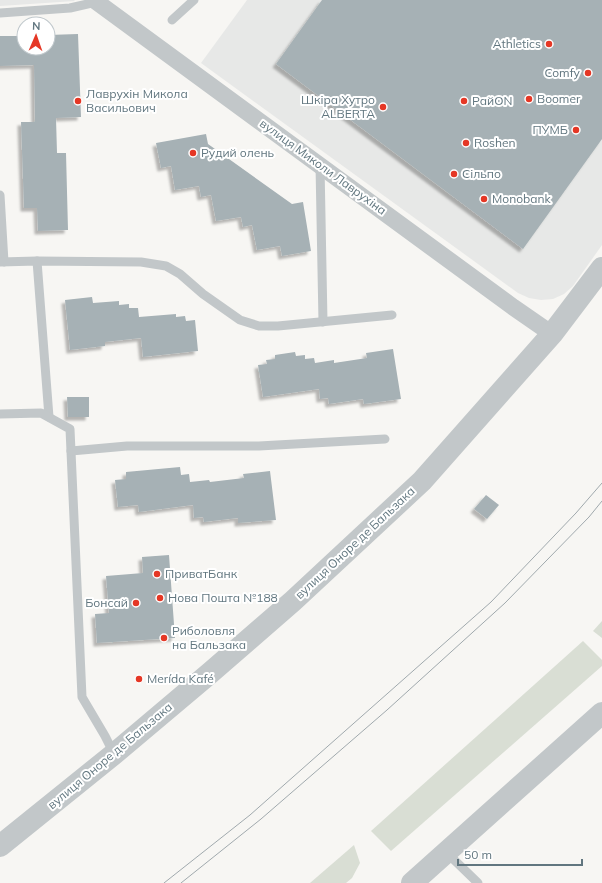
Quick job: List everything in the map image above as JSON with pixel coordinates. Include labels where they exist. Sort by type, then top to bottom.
[{"type":"street","name":"вулиця Миколи Лаврухіна","points":[[95,1],[552,334]]},
{"type":"street","name":"вулиця Оноре де Бальзака","points":[[0,846],[114,754],[293,601],[422,481],[552,334],[602,268]]},
{"type":"street","points":[[412,883],[602,714]]},
{"type":"lane","points":[[172,20],[194,0]]},
{"type":"lane","points":[[0,13],[70,8],[95,1]]},
{"type":"lane","points":[[320,165],[323,322]]},
{"type":"lane","points":[[0,195],[2,262],[141,262],[166,266],[180,274],[204,294],[240,320],[259,326],[323,322],[392,315]]},
{"type":"lane","points":[[37,261],[49,417]]},
{"type":"lane","points":[[0,414],[41,413],[70,428],[82,697],[114,754]]},
{"type":"lane","points":[[71,451],[127,446],[259,446],[385,439]]},
{"type":"lane","points":[[446,852],[478,883]]},
{"type":"shaded area","points":[[0,0],[74,0],[75,1],[0,6]]},
{"type":"shaded area","name":"РайON","points":[[247,0],[602,0],[602,245],[573,286],[564,294],[553,299],[541,300],[529,298],[518,293],[201,63]]},
{"type":"shaded area","points":[[602,621],[602,638],[593,631]]},
{"type":"shaded area","points":[[583,641],[602,660],[602,666],[391,851],[371,831]]},
{"type":"shaded area","points":[[354,845],[360,863],[352,878],[346,883],[310,883]]},
{"type":"building","name":"РайON","points":[[322,0],[602,0],[602,139],[523,249],[276,64]]},
{"type":"building","points":[[78,34],[81,117],[56,118],[57,153],[66,153],[68,230],[38,231],[37,208],[24,208],[21,122],[35,122],[34,65],[0,66],[0,36],[16,36],[16,56],[56,56],[56,35]]},
{"type":"building","points":[[206,134],[208,144],[292,204],[303,202],[311,251],[282,256],[280,246],[257,250],[252,225],[243,227],[241,217],[216,221],[211,195],[201,197],[199,186],[175,190],[171,166],[161,168],[156,143]]},
{"type":"building","points":[[92,297],[93,303],[119,301],[119,305],[129,304],[129,308],[138,308],[139,317],[176,314],[176,317],[185,316],[186,321],[195,320],[198,351],[143,357],[141,338],[105,342],[105,346],[70,350],[65,300]]},
{"type":"building","points":[[393,349],[401,399],[364,404],[363,399],[329,404],[328,398],[320,399],[319,389],[263,397],[258,365],[267,364],[266,360],[275,359],[275,355],[295,352],[296,356],[305,355],[305,359],[314,358],[315,363],[334,360],[334,363],[367,358],[366,353]]},
{"type":"building","points":[[67,397],[89,397],[89,417],[68,417]]},
{"type":"building","points":[[180,467],[181,475],[189,474],[190,482],[209,480],[210,482],[244,478],[243,474],[270,471],[276,520],[238,523],[238,518],[204,522],[203,517],[194,518],[193,505],[139,512],[138,505],[118,507],[115,480],[126,479],[126,472]]},
{"type":"building","points":[[486,495],[499,505],[487,519],[474,509]]},
{"type":"building","points":[[169,555],[175,638],[97,643],[95,614],[109,613],[106,576],[143,573],[142,557]]},
{"type":"tram line","points":[[164,883],[250,815],[491,602],[576,513],[602,483]]},
{"type":"tram line","points":[[181,883],[261,819],[387,710],[505,603],[589,517],[602,501]]},
{"type":"place","name":"Athletics","points":[[549,44]]},
{"type":"place","name":"Comfy","points":[[588,73]]},
{"type":"place","name":"Boomer","points":[[529,99]]},
{"type":"place","name":"Лаврухін Микола Васильович","points":[[78,101]]},
{"type":"place","name":"РайON","points":[[464,101]]},
{"type":"place","name":"Шкіра Хутро ALBERTA","points":[[383,107]]},
{"type":"place","name":"ПУМБ","points":[[576,130]]},
{"type":"place","name":"Roshen","points":[[466,143]]},
{"type":"place","name":"Рудий олень","points":[[193,153]]},
{"type":"place","name":"Сільпо","points":[[454,174]]},
{"type":"place","name":"Monobank","points":[[484,199]]},
{"type":"place","name":"ПриватБанк","points":[[157,574]]},
{"type":"place","name":"Нова Пошта №188","points":[[160,598]]},
{"type":"place","name":"Бонсай","points":[[136,603]]},
{"type":"place","name":"Риболовля на Бальзака","points":[[164,638]]},
{"type":"place","name":"Merída Kafé","points":[[139,679]]}]
